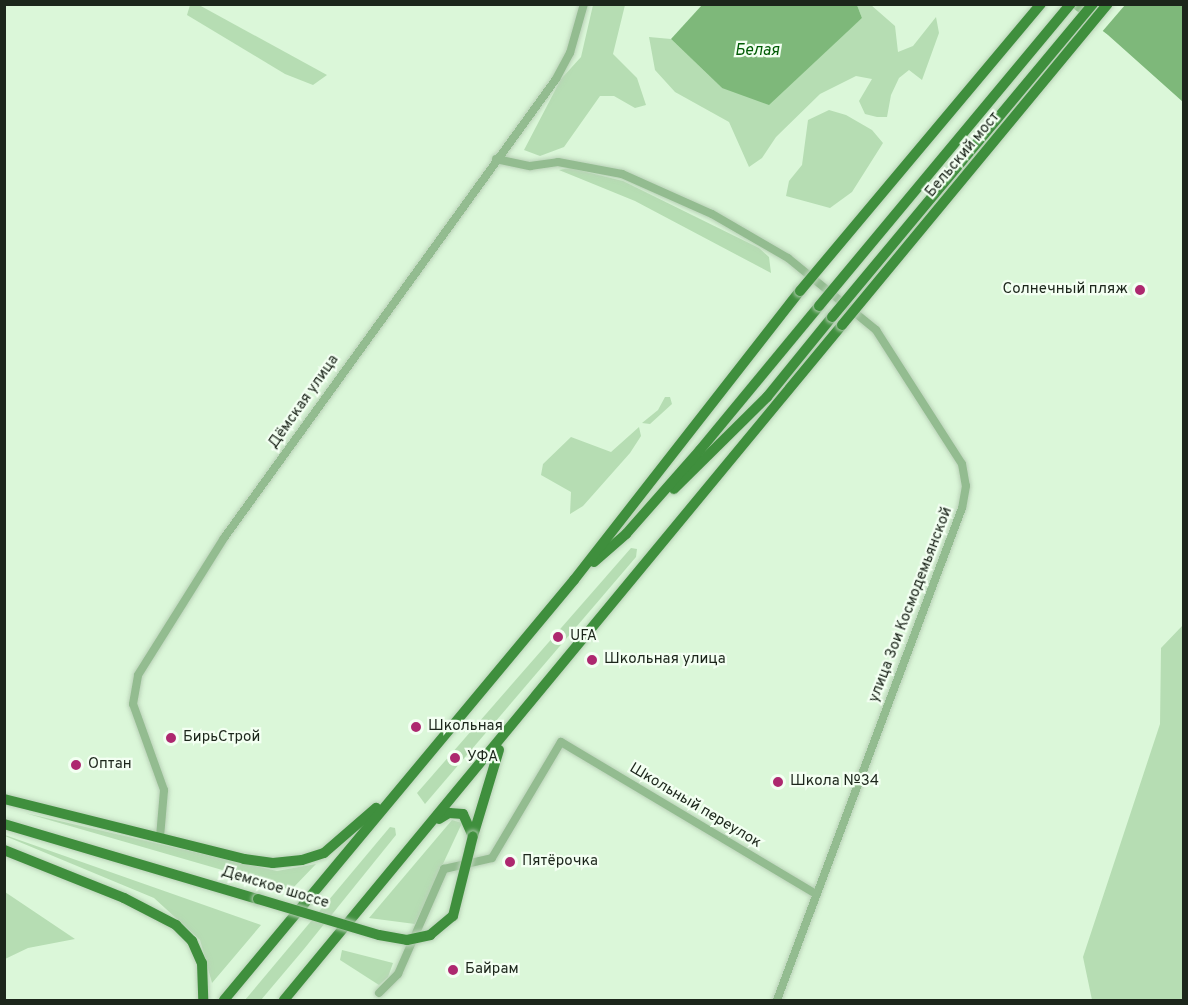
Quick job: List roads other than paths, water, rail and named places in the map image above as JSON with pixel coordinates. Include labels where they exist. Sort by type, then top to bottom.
[{"type":"main road","points":[[224,1000],[574,580],[800,291],[1041,4]]},
{"type":"main road","name":"Бельский мост","points":[[626,534],[1071,4]]},
{"type":"main road","name":"Бельский мост","points":[[626,534],[730,436],[1093,4]]},
{"type":"main road","name":"Бельский мост","points":[[516,723],[1108,4]]},
{"type":"main road","points":[[574,580],[626,534]]},
{"type":"main road","points":[[284,1000],[516,723]]},
{"type":"main road","name":"Демское шоссе","points":[[4,824],[379,935],[407,939],[430,936],[453,916],[493,760],[516,723]]},
{"type":"main road","name":"Демское шоссе","points":[[4,799],[260,862],[302,860],[336,845],[410,777]]},
{"type":"main road","points":[[411,848],[449,813],[466,817],[473,836]]},
{"type":"main road","points":[[4,850],[124,897],[176,925],[192,941],[202,963],[202,1000]]},
{"type":"street","name":"Дёмская улица","points":[[160,837],[164,790],[134,710],[132,696],[138,675],[224,538],[556,79],[570,53],[584,4]]},
{"type":"street","name":"улица Зои Космодемьянской","points":[[496,159],[530,165],[558,162],[622,174],[712,214],[788,258],[876,330],[962,464],[966,486],[962,508],[777,1000]]},
{"type":"street","name":"Школьный переулок","points":[[379,993],[398,974],[444,868],[492,858],[561,742],[816,894]]},
{"type":"water","name":"Белая","points":[[702,5],[857,5],[862,18],[769,105],[722,88],[671,39]]},
{"type":"water","points":[[1069,5],[1183,5],[1183,102],[1108,35]]},
{"type":"place","name":"Солнечный пляж","points":[[1140,290]]},
{"type":"place","name":"UFA","points":[[558,637]]},
{"type":"place","name":"Школьная улица","points":[[592,660]]},
{"type":"place","name":"Школьная","points":[[416,727]]},
{"type":"place","name":"БирьСтрой","points":[[171,738]]},
{"type":"place","name":"УФА","points":[[455,758]]},
{"type":"place","name":"Оптан","points":[[76,765]]},
{"type":"place","name":"Школа №34","points":[[778,782]]},
{"type":"place","name":"Пятёрочка","points":[[510,862]]},
{"type":"place","name":"Байрам","points":[[453,970]]}]
